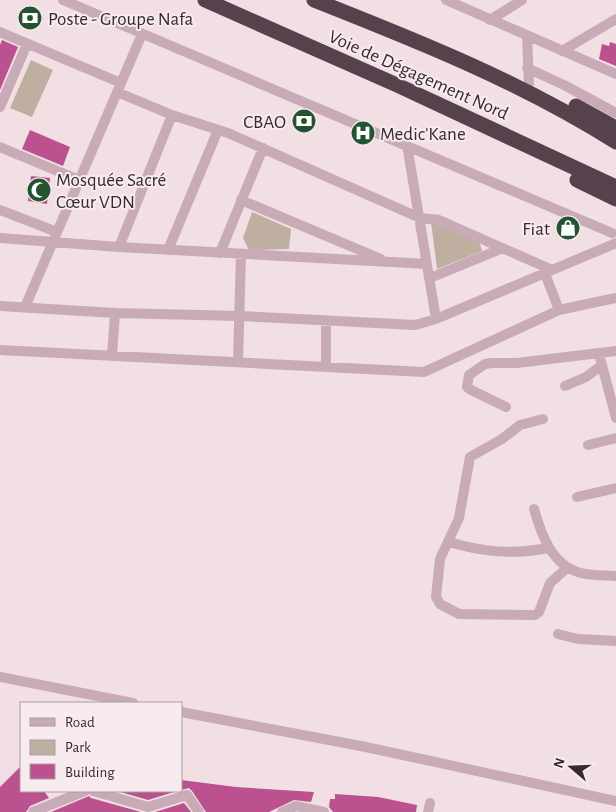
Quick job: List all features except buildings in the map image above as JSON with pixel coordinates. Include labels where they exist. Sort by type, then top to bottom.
[{"type":"highway","name":"Voie de Dégagement Nord","points":[[205,0],[397,84],[429,107],[616,197]]},
{"type":"highway","name":"Voie de Dégagement Nord","points":[[314,0],[428,45],[518,86],[616,142]]},
{"type":"highway","points":[[428,45],[457,52],[529,84],[616,128]]},
{"type":"street","points":[[0,306],[115,313],[240,316],[412,325],[436,319],[547,270],[604,249],[615,236],[407,145],[63,0]]},
{"type":"street","points":[[490,20],[522,0]]},
{"type":"street","points":[[449,1],[616,74]]},
{"type":"street","points":[[562,51],[616,19]]},
{"type":"street","points":[[0,32],[119,87],[172,115],[218,130],[263,148],[420,218],[439,220],[503,248],[547,270],[559,310]]},
{"type":"street","points":[[25,307],[142,34]]},
{"type":"street","points":[[527,36],[529,84]]},
{"type":"street","points":[[0,107],[28,44]]},
{"type":"street","points":[[527,68],[564,85],[616,113]]},
{"type":"street","points":[[118,247],[172,115]]},
{"type":"street","points":[[168,250],[218,130]]},
{"type":"street","points":[[407,145],[436,319]]},
{"type":"street","points":[[0,146],[79,180]]},
{"type":"street","points":[[220,253],[263,148]]},
{"type":"street","points":[[241,200],[388,262]]},
{"type":"street","points":[[0,210],[57,232]]},
{"type":"street","points":[[0,238],[33,239],[118,247],[427,264]]},
{"type":"street","points":[[430,278],[503,248]]},
{"type":"street","points":[[238,362],[241,254]]},
{"type":"street","points":[[0,350],[424,372],[559,310],[616,298]]},
{"type":"street","points":[[112,356],[115,313]]},
{"type":"street","points":[[326,321],[326,366]]},
{"type":"street","points":[[506,406],[471,390],[467,386],[469,375],[485,364],[516,363],[616,351]]},
{"type":"street","points":[[599,354],[616,418]]},
{"type":"street","points":[[566,386],[586,377],[602,365]]},
{"type":"street","points":[[543,419],[520,425],[502,440],[470,457],[460,518],[440,559],[436,597],[440,604],[459,614],[535,615],[539,612],[550,583],[567,568]]},
{"type":"street","points":[[588,445],[616,438]]},
{"type":"street","points":[[577,497],[616,488]]},
{"type":"street","points":[[534,509],[548,548],[567,568],[580,573],[616,576]]},
{"type":"street","points":[[449,542],[476,550],[505,553],[520,553],[548,548]]},
{"type":"street","points":[[558,634],[578,639],[616,641]]},
{"type":"street","points":[[0,677],[128,702]]},
{"type":"street","points":[[182,712],[361,746],[616,801]]},
{"type":"street","points":[[33,812],[83,792]]},
{"type":"street","points":[[96,792],[148,807],[187,795],[199,812]]},
{"type":"street","points":[[282,812],[296,806],[324,812]]},
{"type":"green space","points":[[31,60],[53,70],[32,117],[10,108]]},
{"type":"green space","points":[[252,212],[291,229],[289,249],[249,250],[243,238]]},
{"type":"green space","points":[[431,222],[479,241],[482,251],[437,269]]},
{"type":"place","name":"Poste - Groupe Nafa","points":[[30,18]]},
{"type":"place","name":"CBAO","points":[[304,121]]},
{"type":"place","name":"Medic'Kane","points":[[363,133]]},
{"type":"place","name":"Mosquée Sacré Cœur VDN","points":[[39,190]]},
{"type":"place","name":"Fiat","points":[[568,228]]}]
